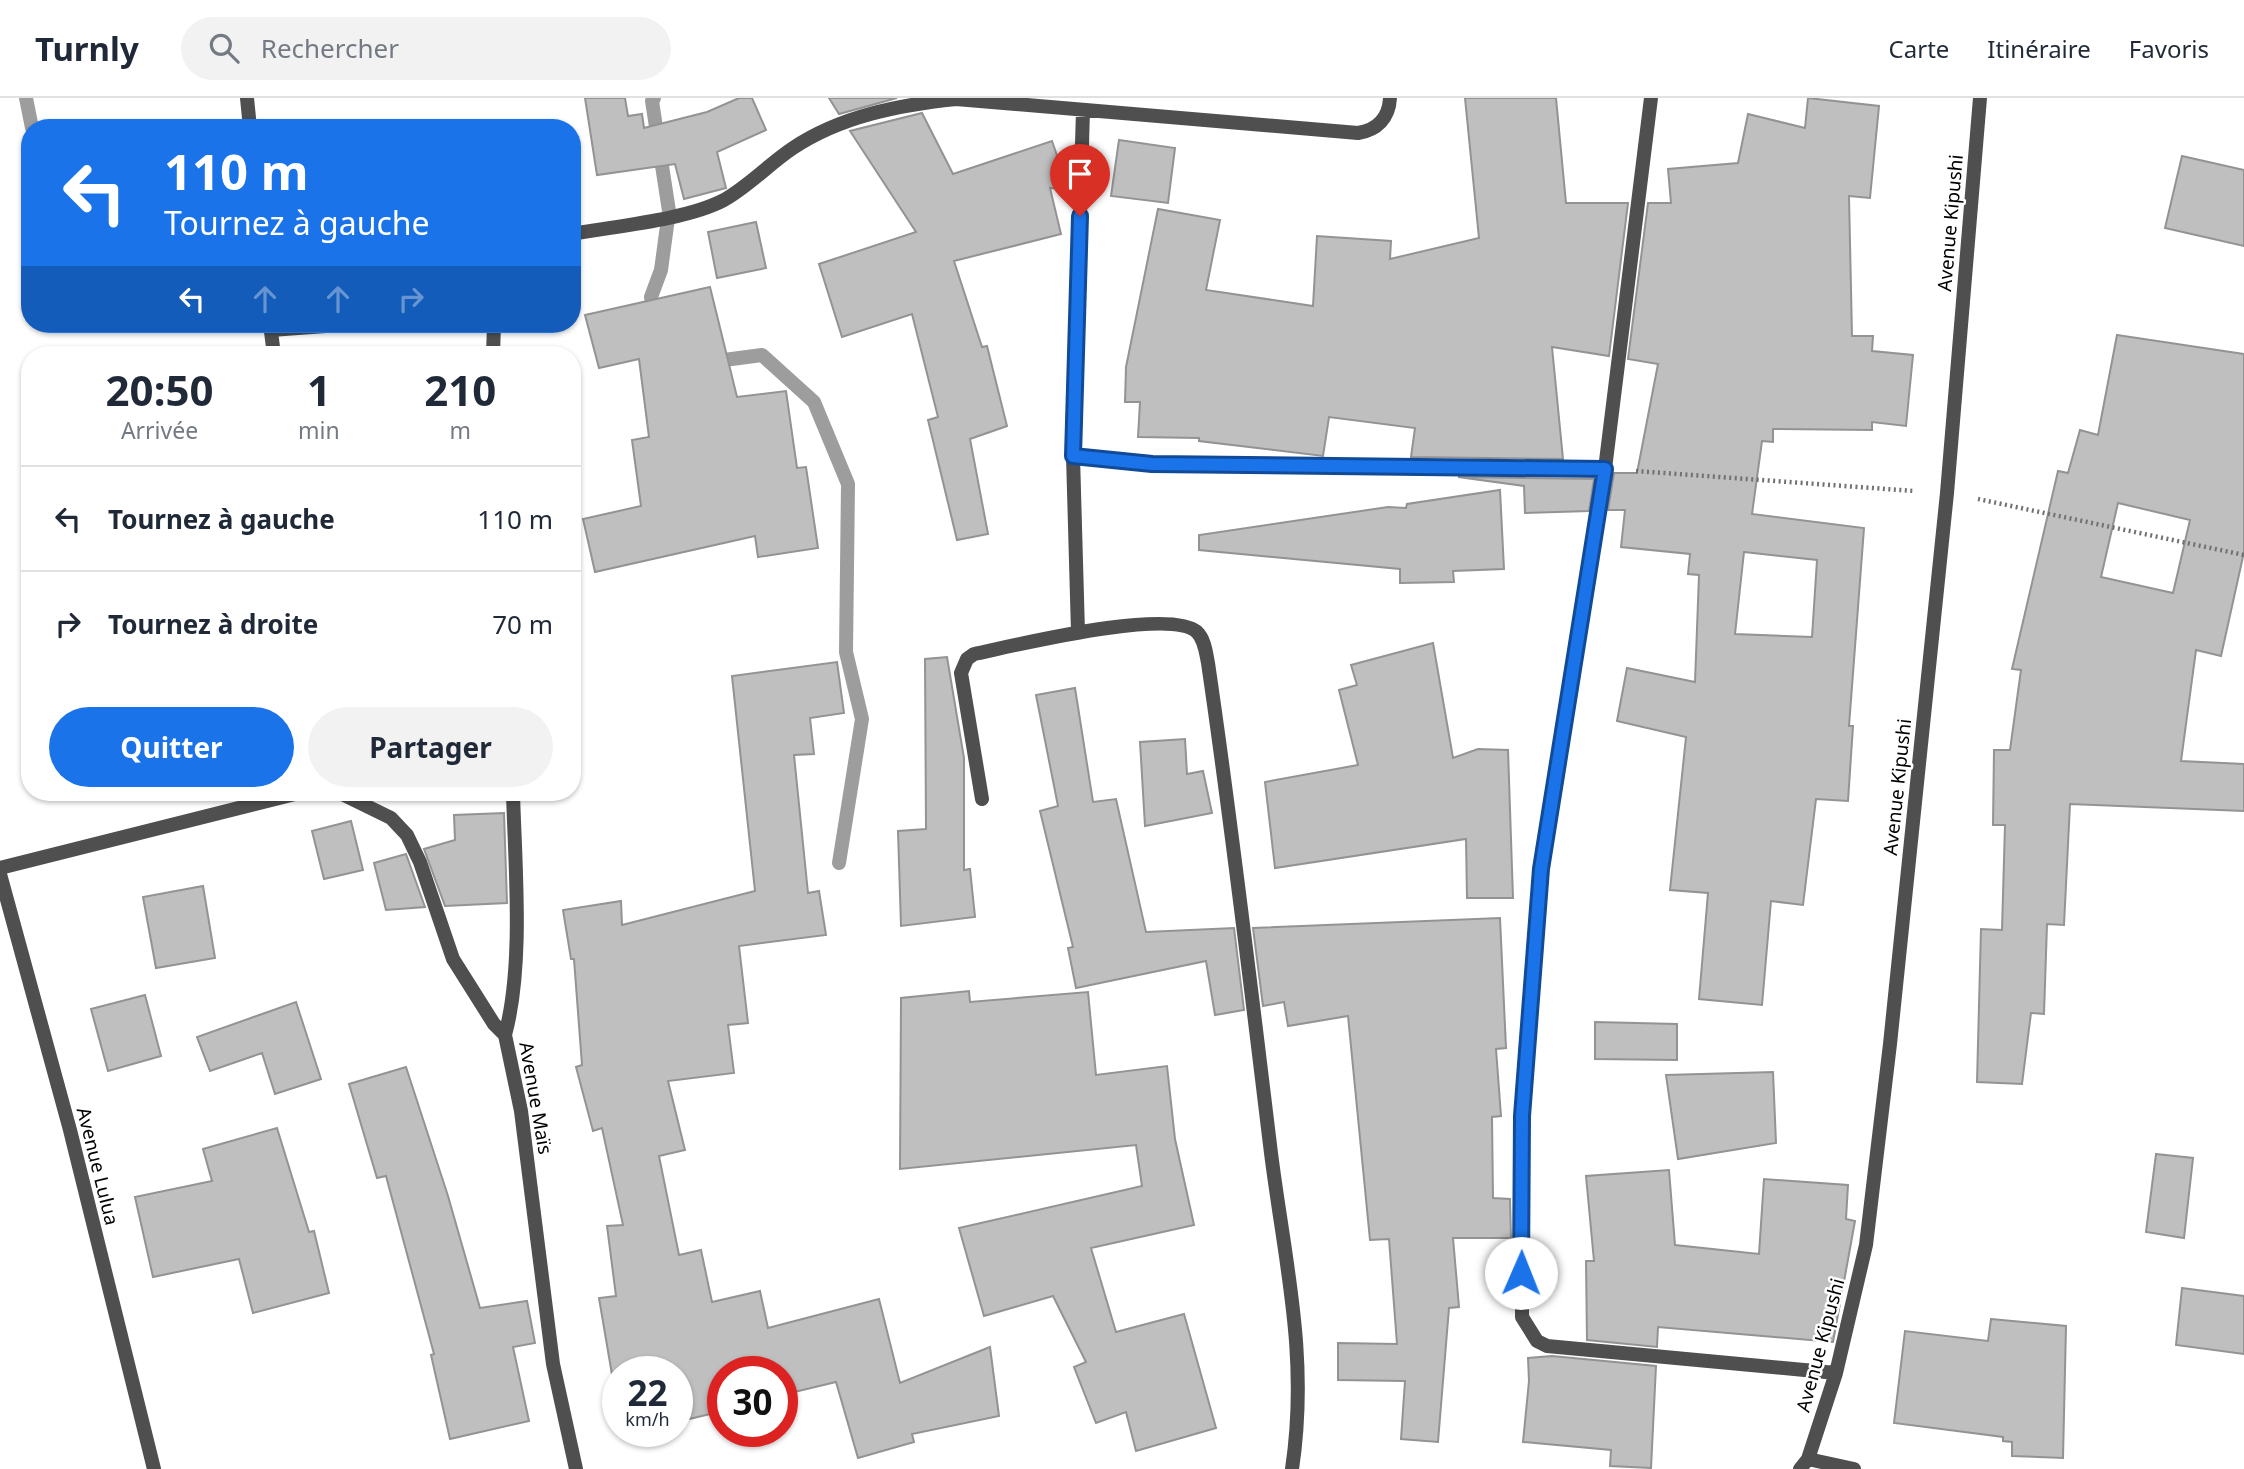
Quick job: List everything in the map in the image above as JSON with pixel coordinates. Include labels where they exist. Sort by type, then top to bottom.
[{"type":"street","points":[[247,98],[249,119]]},
{"type":"street","points":[[581,232],[695,211],[723,200],[795,147],[854,118],[915,103],[956,99],[1358,133],[1371,131],[1383,120],[1390,98]]},
{"type":"street","points":[[1651,98],[1605,469],[1541,869],[1522,1116],[1522,1317],[1537,1341],[1547,1346],[1836,1373]]},
{"type":"street","name":"Avenue Kipushi","points":[[1804,1464],[1836,1373],[1866,1245],[1890,1044],[1947,493],[1980,98]]},
{"type":"street","points":[[1078,632],[1073,456],[1083,110]]},
{"type":"street","points":[[1073,456],[1152,464],[1605,469]]},
{"type":"street","points":[[982,799],[962,686],[962,667],[974,654],[1078,632],[1179,623],[1198,632],[1204,643],[1232,823],[1274,1177],[1296,1316],[1299,1394],[1292,1469]]},
{"type":"street","points":[[0,868],[267,801]]},
{"type":"street","name":"Avenue Maïs","points":[[356,801],[391,818],[407,835],[420,862],[439,925],[453,959],[494,1024],[505,1035],[521,1111],[553,1364],[576,1469]]},
{"type":"street","points":[[505,1035],[512,1010],[514,969],[513,801]]},
{"type":"street","name":"Avenue Lulua","points":[[0,874],[70,1130],[154,1469]]},
{"type":"street","points":[[1804,1464],[1854,1469]]},
{"type":"building","points":[[585,98],[625,98],[628,116],[642,114],[644,128],[707,112],[739,98],[752,98],[766,130],[717,152],[726,188],[684,199],[675,164],[597,175]]},
{"type":"building","points":[[829,98],[897,98],[839,114]]},
{"type":"building","points":[[1465,98],[1556,98],[1566,203],[1628,203],[1609,356],[1552,347],[1563,459],[1411,457],[1415,428],[1329,417],[1323,456],[1199,441],[1199,438],[1138,437],[1140,402],[1125,402],[1126,367],[1158,209],[1220,220],[1206,290],[1313,306],[1317,236],[1391,241],[1390,259],[1479,238]]},
{"type":"building","points":[[1808,98],[1879,106],[1870,198],[1849,196],[1852,336],[1873,336],[1872,351],[1913,355],[1906,426],[1872,422],[1872,430],[1773,429],[1773,442],[1762,441],[1752,514],[1864,528],[1849,726],[1853,726],[1848,801],[1816,799],[1803,905],[1771,901],[1762,1005],[1699,999],[1708,893],[1670,890],[1686,737],[1617,721],[1627,668],[1695,682],[1699,575],[1688,574],[1690,554],[1621,547],[1625,510],[1608,510],[1614,473],[1637,473],[1658,364],[1628,359],[1648,203],[1671,203],[1668,169],[1738,163],[1748,114],[1805,128]],"holes":[[[1744,552],[1817,560],[1812,637],[1735,634]]]},
{"type":"building","points":[[922,113],[953,174],[1052,141],[1069,190],[1050,188],[1061,234],[954,261],[982,347],[987,346],[1007,426],[970,439],[988,534],[957,540],[928,420],[938,417],[912,314],[842,337],[819,264],[916,232],[850,131]]},
{"type":"building","points":[[1119,140],[1175,148],[1168,203],[1111,196]]},
{"type":"building","points":[[2182,156],[2244,170],[2244,246],[2165,228]]},
{"type":"building","points":[[756,222],[766,268],[717,278],[708,232]]},
{"type":"building","points":[[710,287],[737,397],[786,391],[797,468],[806,467],[818,548],[758,557],[755,536],[595,572],[583,519],[641,506],[632,440],[649,437],[639,359],[599,368],[585,315]]},
{"type":"building","points":[[2117,335],[2244,354],[2244,552],[2221,656],[2196,650],[2181,761],[2244,764],[2244,811],[2070,804],[2064,925],[2047,924],[2044,1014],[2031,1013],[2022,1084],[1977,1082],[1981,929],[2002,930],[2005,825],[1993,825],[1994,750],[2010,750],[2021,670],[2012,669],[2058,471],[2068,473],[2080,430],[2098,435]],"holes":[[[2118,503],[2190,520],[2173,593],[2101,577]]]},
{"type":"building","points":[[1458,477],[1594,479],[1589,511],[1525,513],[1524,486]]},
{"type":"building","points":[[1500,490],[1504,569],[1453,571],[1454,582],[1400,583],[1400,569],[1199,550],[1199,535],[1388,507],[1406,508],[1407,504]]},
{"type":"building","points":[[1433,643],[1453,758],[1478,749],[1508,750],[1513,898],[1467,898],[1466,839],[1275,868],[1265,782],[1358,765],[1339,690],[1357,685],[1351,665]]},
{"type":"building","points":[[947,657],[964,758],[964,870],[970,869],[975,917],[901,926],[898,831],[926,829],[925,659]]},
{"type":"building","points":[[837,662],[844,713],[810,718],[814,754],[794,755],[808,893],[819,891],[826,935],[739,946],[748,1023],[728,1025],[734,1073],[668,1081],[685,1150],[659,1156],[679,1255],[701,1250],[712,1302],[760,1291],[768,1328],[879,1299],[900,1383],[990,1347],[999,1416],[912,1434],[914,1442],[858,1458],[836,1382],[798,1391],[798,1356],[707,1356],[707,1415],[693,1418],[693,1356],[609,1356],[599,1298],[616,1296],[607,1226],[623,1225],[602,1128],[593,1131],[576,1067],[582,1065],[574,959],[571,959],[563,910],[621,901],[622,925],[755,891],[732,676]]},
{"type":"building","points":[[1075,688],[1093,802],[1116,799],[1146,932],[1234,928],[1244,1010],[1215,1015],[1206,961],[1076,988],[1068,948],[1073,947],[1040,811],[1058,806],[1036,695]]},
{"type":"building","points":[[1185,739],[1187,774],[1203,771],[1212,813],[1145,826],[1140,742]]},
{"type":"building","points":[[504,813],[507,903],[445,906],[424,849],[455,840],[454,815]]},
{"type":"building","points":[[351,821],[363,870],[324,879],[312,831]]},
{"type":"building","points":[[406,854],[425,907],[386,910],[374,863]]},
{"type":"building","points":[[203,886],[215,958],[156,968],[143,897]]},
{"type":"building","points":[[1500,918],[1506,1048],[1496,1049],[1501,1116],[1492,1117],[1493,1198],[1510,1199],[1511,1238],[1453,1238],[1459,1307],[1449,1308],[1438,1442],[1401,1439],[1405,1381],[1338,1380],[1338,1343],[1397,1344],[1389,1239],[1370,1240],[1348,1016],[1288,1026],[1284,1002],[1263,1006],[1253,928]]},
{"type":"building","points":[[969,991],[970,1002],[1088,992],[1096,1075],[1167,1066],[1175,1139],[1194,1225],[1091,1248],[1116,1332],[1184,1314],[1216,1428],[1136,1451],[1126,1412],[1096,1423],[1074,1367],[1086,1362],[1053,1296],[984,1316],[959,1228],[1142,1186],[1136,1145],[900,1169],[901,998]]},
{"type":"building","points":[[145,995],[161,1056],[108,1071],[91,1009]]},
{"type":"building","points":[[296,1002],[321,1079],[275,1094],[262,1053],[210,1071],[197,1037]]},
{"type":"building","points":[[1595,1022],[1677,1024],[1677,1060],[1595,1059]]},
{"type":"building","points":[[406,1067],[448,1196],[480,1308],[527,1301],[535,1343],[513,1347],[529,1421],[450,1439],[431,1355],[434,1354],[386,1176],[377,1178],[349,1084]]},
{"type":"building","points":[[1773,1072],[1776,1143],[1678,1159],[1666,1075]]},
{"type":"building","points":[[277,1128],[309,1232],[314,1231],[329,1293],[253,1313],[239,1259],[153,1277],[135,1197],[212,1181],[203,1149]]},
{"type":"building","points":[[2156,1154],[2193,1158],[2184,1238],[2146,1232]]},
{"type":"building","points":[[1669,1170],[1675,1245],[1759,1254],[1764,1179],[1848,1185],[1846,1219],[1855,1221],[1833,1342],[1658,1327],[1657,1347],[1587,1340],[1586,1261],[1594,1261],[1586,1176]]},
{"type":"building","points":[[2182,1288],[2244,1296],[2244,1354],[2176,1345]]},
{"type":"building","points":[[1991,1319],[2066,1326],[2063,1458],[2012,1456],[2012,1442],[2003,1441],[2003,1437],[1894,1423],[1905,1331],[1988,1341]]},
{"type":"building","points":[[1552,1356],[1656,1366],[1651,1468],[1610,1466],[1611,1450],[1523,1442],[1529,1381],[1528,1358]]},
{"type":"waterway","points":[[26,98],[30,119]]},
{"type":"waterway","points":[[654,98],[652,101],[669,211],[661,270],[651,297],[655,319]]},
{"type":"waterway","points":[[709,362],[762,355],[814,402],[848,484],[846,652],[862,719],[839,863]]},
{"type":"route","points":[[1080,216],[1073,456],[1152,464],[1605,469],[1541,869],[1522,1116],[1521,1273]]}]
